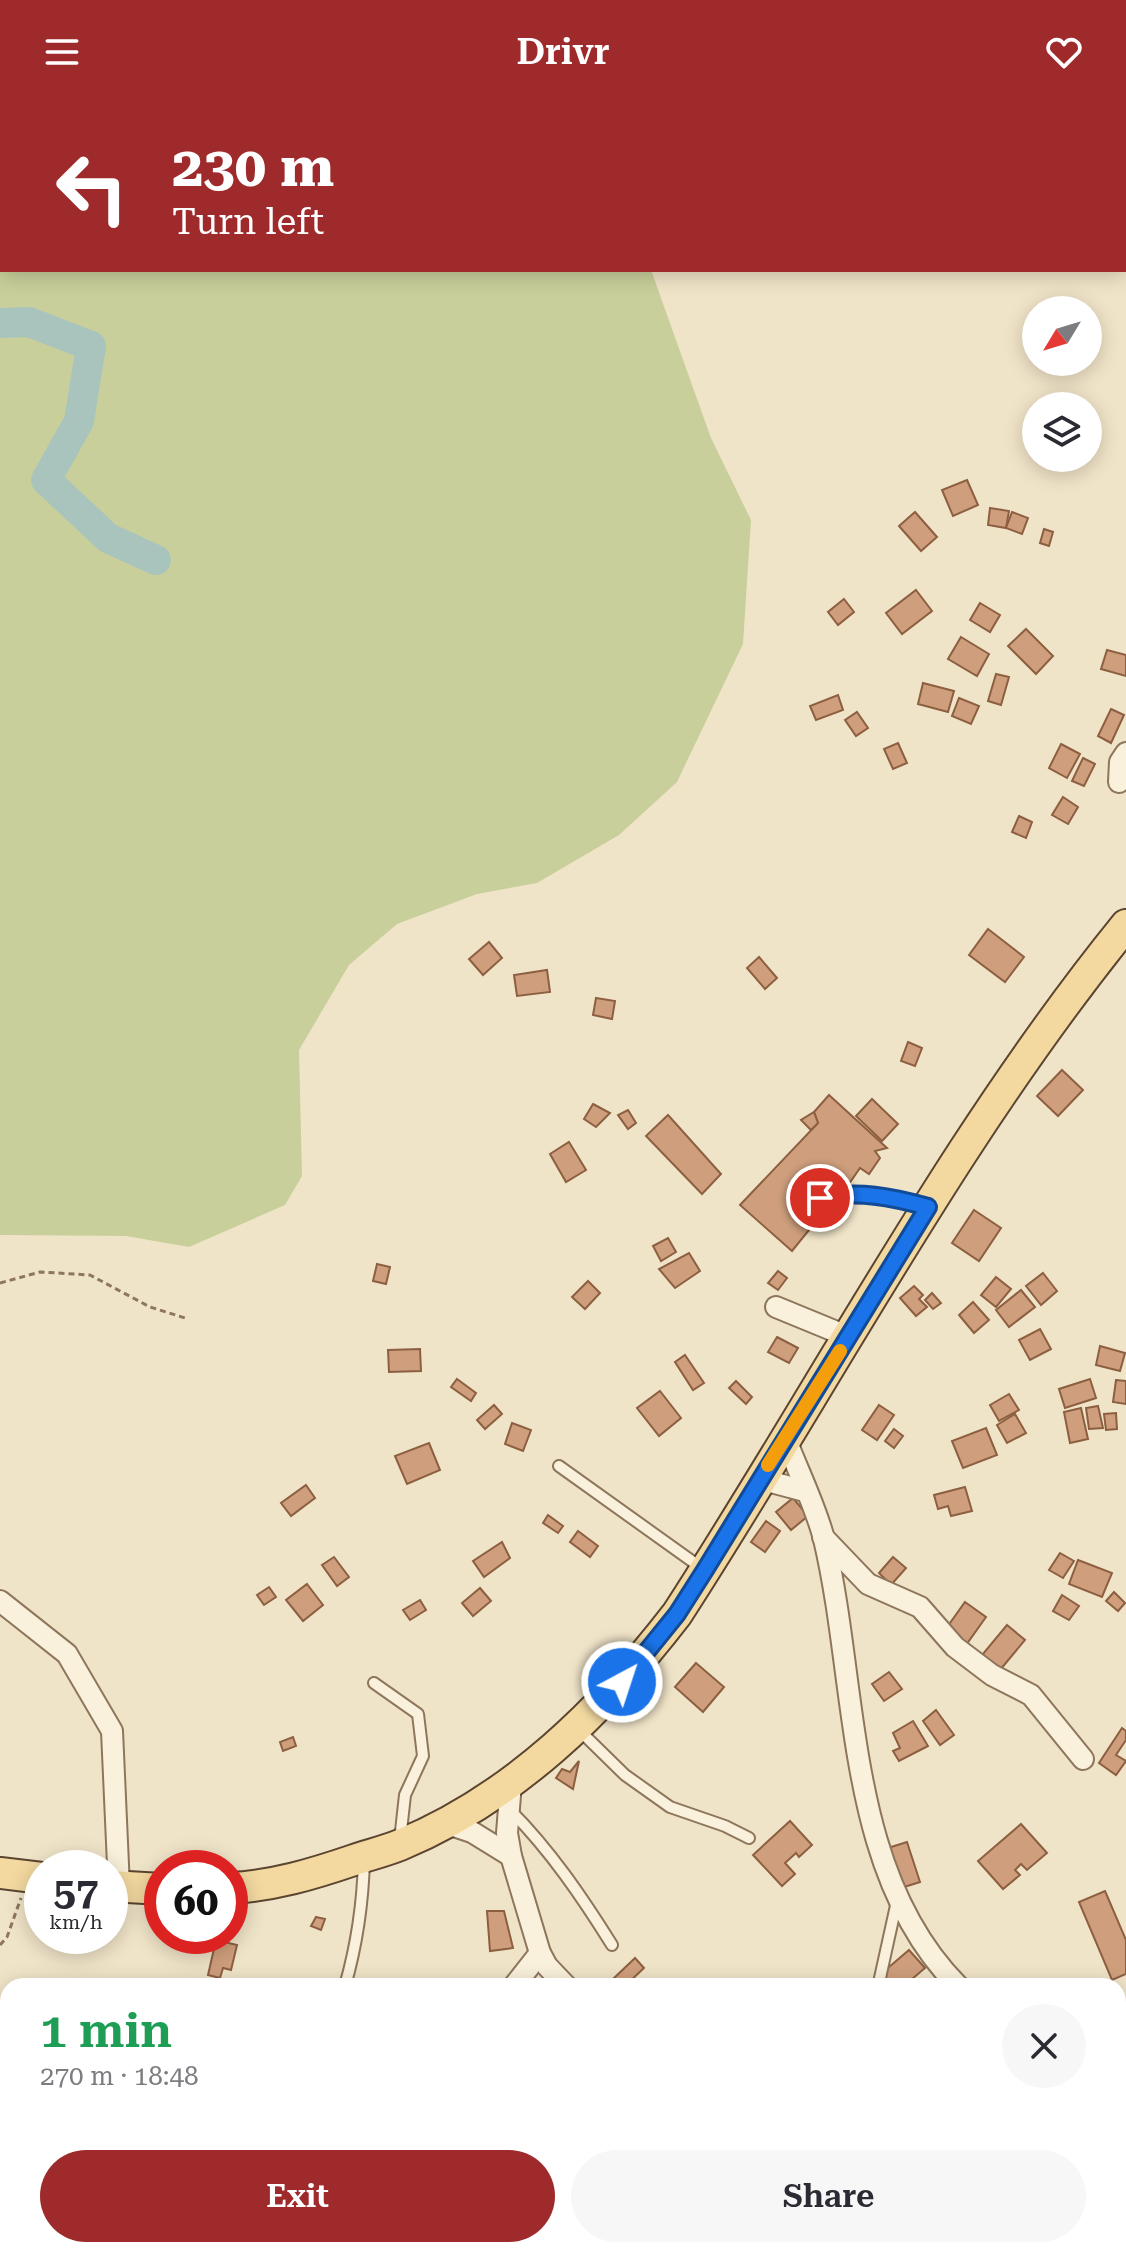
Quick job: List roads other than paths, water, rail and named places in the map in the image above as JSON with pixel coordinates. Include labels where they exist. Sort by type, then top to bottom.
[{"type":"main road","points":[[248,1885],[306,1877],[399,1846],[510,1796],[639,1663],[677,1614],[705,1570],[928,1207],[1013,1075],[1126,925]]},
{"type":"main road","points":[[0,1873],[24,1876]]},
{"type":"street","points":[[1119,782],[1120,762],[1126,753]]},
{"type":"street","points":[[776,1307],[849,1337]]},
{"type":"street","points":[[785,1437],[823,1537],[870,1817],[897,1901],[950,1978]]},
{"type":"street","points":[[760,1479],[805,1491]]},
{"type":"street","points":[[823,1537],[868,1584],[920,1607],[955,1647],[992,1675],[1031,1695],[1083,1759]]},
{"type":"street","points":[[0,1601],[67,1654],[112,1731],[114,1850]]},
{"type":"street","points":[[510,1796],[507,1833],[511,1856],[540,1953],[558,1978]]},
{"type":"street","points":[[445,1823],[472,1832],[511,1856]]},
{"type":"street","points":[[520,1978],[540,1953]]},
{"type":"lane","points":[[798,1203],[842,1194],[888,1196],[928,1207]]},
{"type":"lane","points":[[559,1466],[705,1570]]},
{"type":"lane","points":[[374,1683],[418,1714],[423,1756],[405,1795],[399,1846]]},
{"type":"lane","points":[[577,1728],[625,1775],[670,1807],[725,1826],[749,1838]]},
{"type":"lane","points":[[510,1796],[612,1945]]},
{"type":"lane","points":[[347,1978],[363,1896],[364,1857]]},
{"type":"lane","points":[[880,1978],[897,1901]]},
{"type":"waterway","points":[[0,323],[29,322],[91,346],[79,421],[46,480],[108,538],[156,560]]}]
